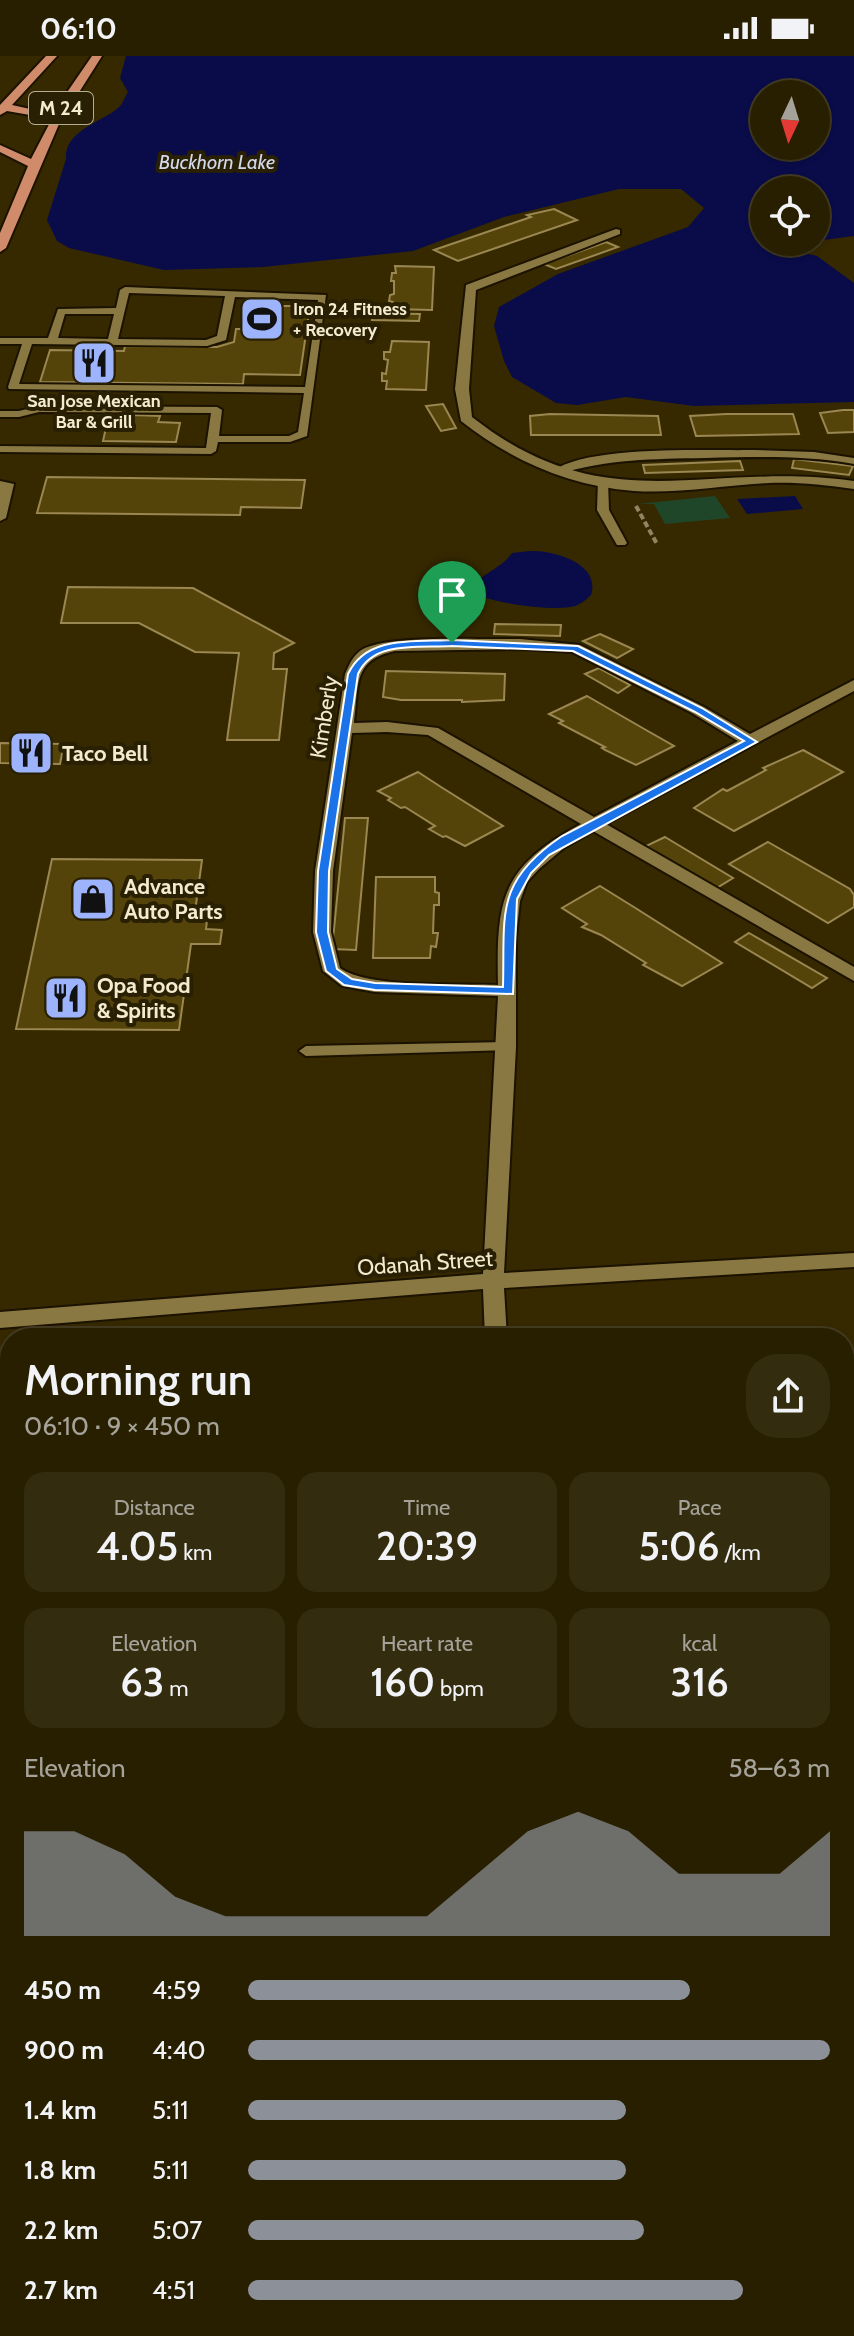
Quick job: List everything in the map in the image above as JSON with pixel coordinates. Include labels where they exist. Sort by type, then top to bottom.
[{"type":"main road","name":"M 24","points":[[1,108],[52,56]]},
{"type":"main road","name":"M 24","points":[[0,248],[34,165],[72,87],[97,56]]},
{"type":"main road","points":[[1,108],[30,112],[62,107]]},
{"type":"main road","points":[[0,148],[34,165]]},
{"type":"street","points":[[616,232],[470,288],[462,389],[466,418],[494,442],[529,462],[602,481],[664,487],[725,481],[807,479],[854,485]]},
{"type":"street","name":"Kimberly","points":[[508,991],[375,986],[348,982],[332,971],[322,932],[324,871],[353,674],[359,660],[371,651],[395,646],[520,644],[575,648],[698,710],[752,742]]},
{"type":"street","points":[[495,1328],[493,1281],[512,899],[526,872],[545,853],[594,824],[854,685]]},
{"type":"street","points":[[346,728],[387,727],[432,731],[854,975]]},
{"type":"street","name":"Odanah Street","points":[[0,1320],[493,1281],[854,1260]]},
{"type":"lane","points":[[112,342],[125,290],[323,297],[303,434],[296,438],[213,439]]},
{"type":"lane","points":[[0,341],[207,343],[222,338],[230,295]]},
{"type":"lane","points":[[52,341],[61,311],[120,311]]},
{"type":"lane","points":[[28,341],[13,387],[310,390]]},
{"type":"lane","points":[[0,414],[19,414],[39,409],[217,410],[211,451],[0,449]]},
{"type":"lane","points":[[558,471],[578,462],[626,457],[786,453],[854,461]]},
{"type":"lane","points":[[602,481],[603,510],[621,543]]},
{"type":"lane","points":[[0,484],[8,484],[0,518]]},
{"type":"lane","points":[[306,1051],[507,1047]]},
{"type":"green space","points":[[715,496],[730,518],[665,524],[654,504],[638,504]]},
{"type":"water","name":"Buckhorn Lake","points":[[126,56],[854,56],[854,236],[830,239],[830,176],[750,176],[750,256],[817,256],[854,283],[854,402],[694,406],[626,397],[577,405],[556,403],[512,377],[494,326],[499,307],[558,274],[688,227],[704,208],[681,189],[619,189],[504,217],[413,251],[263,267],[164,270],[69,248],[57,241],[47,220],[67,149],[84,129],[118,108],[128,92],[120,78]]},
{"type":"water","points":[[795,496],[803,509],[747,514],[737,499]]},
{"type":"water","points":[[530,551],[563,556],[583,567],[592,584],[591,595],[575,606],[552,608],[489,599],[469,590],[512,553]]},
{"type":"building","points":[[554,209],[577,220],[458,261],[434,250],[531,217],[527,215]]},
{"type":"building","points":[[606,242],[618,247],[556,269],[544,264]]},
{"type":"building","points":[[395,266],[434,267],[432,310],[391,309],[393,302],[389,301],[390,295],[394,294],[394,281],[391,281],[392,273],[396,273]]},
{"type":"building","points":[[269,306],[310,306],[300,375],[244,374],[243,384],[40,382],[50,350],[124,351],[125,346],[217,347],[234,342],[236,329],[245,329],[248,310],[268,310]]},
{"type":"building","points":[[373,313],[420,314],[419,321],[372,320]]},
{"type":"building","points":[[392,341],[429,342],[426,390],[386,389],[387,381],[382,381],[382,373],[386,374],[388,360],[384,359],[384,352],[390,352]]},
{"type":"building","points":[[443,404],[456,428],[441,431],[426,406]]},
{"type":"building","points":[[854,410],[854,432],[828,433],[820,413]]},
{"type":"building","points":[[793,414],[799,434],[696,436],[690,416]]},
{"type":"building","points":[[133,415],[160,416],[158,422],[180,423],[176,442],[103,441],[107,423],[132,423]]},
{"type":"building","points":[[530,416],[658,416],[661,435],[531,435]]},
{"type":"building","points":[[794,459],[853,466],[849,475],[792,468]]},
{"type":"building","points":[[740,461],[743,470],[645,473],[643,465]]},
{"type":"building","points":[[47,477],[305,480],[301,508],[241,507],[240,515],[37,513]]},
{"type":"building","points":[[68,587],[193,588],[294,643],[274,653],[273,669],[287,669],[279,740],[227,740],[239,653],[195,652],[139,623],[61,623]]},
{"type":"building","points":[[495,624],[561,625],[560,636],[494,634]]},
{"type":"building","points":[[600,634],[633,649],[617,658],[583,641]]},
{"type":"building","points":[[599,668],[630,685],[618,693],[585,674]]},
{"type":"building","points":[[386,671],[505,674],[504,700],[462,702],[383,697]]},
{"type":"building","points":[[587,696],[674,746],[636,765],[605,750],[602,748],[605,747],[559,723],[563,721],[549,714]]},
{"type":"building","name":"Taco Bell","points":[[0,743],[64,744],[60,764],[0,763]]},
{"type":"building","points":[[803,750],[843,772],[734,831],[694,808],[723,789],[727,791],[766,770],[763,768]]},
{"type":"building","points":[[418,772],[503,826],[465,846],[429,829],[435,826],[405,807],[401,808],[378,791]]},
{"type":"building","points":[[345,818],[368,818],[356,950],[332,949]]},
{"type":"building","points":[[665,837],[733,878],[715,889],[646,846]]},
{"type":"building","points":[[768,842],[850,889],[854,895],[854,907],[828,923],[729,864]]},
{"type":"building","points":[[52,859],[202,860],[195,912],[208,912],[206,929],[222,930],[220,944],[191,944],[179,1030],[16,1029]]},
{"type":"building","points":[[376,877],[435,877],[439,905],[434,905],[433,933],[438,933],[436,947],[431,946],[430,958],[373,958]]},
{"type":"building","points":[[600,886],[722,963],[682,986],[643,965],[646,963],[601,935],[582,927],[587,924],[562,908]]},
{"type":"building","points":[[749,933],[827,978],[812,988],[735,942]]},
{"type":"place","name":"Iron 24 Fitness + Recovery","points":[[262,319]]},
{"type":"place","name":"San Jose Mexican Bar & Grill","points":[[94,363]]},
{"type":"place","name":"Taco Bell","points":[[31,753]]},
{"type":"place","name":"Advance Auto Parts","points":[[93,899]]},
{"type":"place","name":"Opa Food & Spirits","points":[[66,998]]},
{"type":"route","points":[[452,643],[575,648],[698,710],[752,742],[566,839],[545,853],[526,872],[512,899],[508,991],[375,986],[348,982],[332,971],[322,932],[324,871],[353,674],[359,660],[371,651],[395,646],[452,643]]}]
